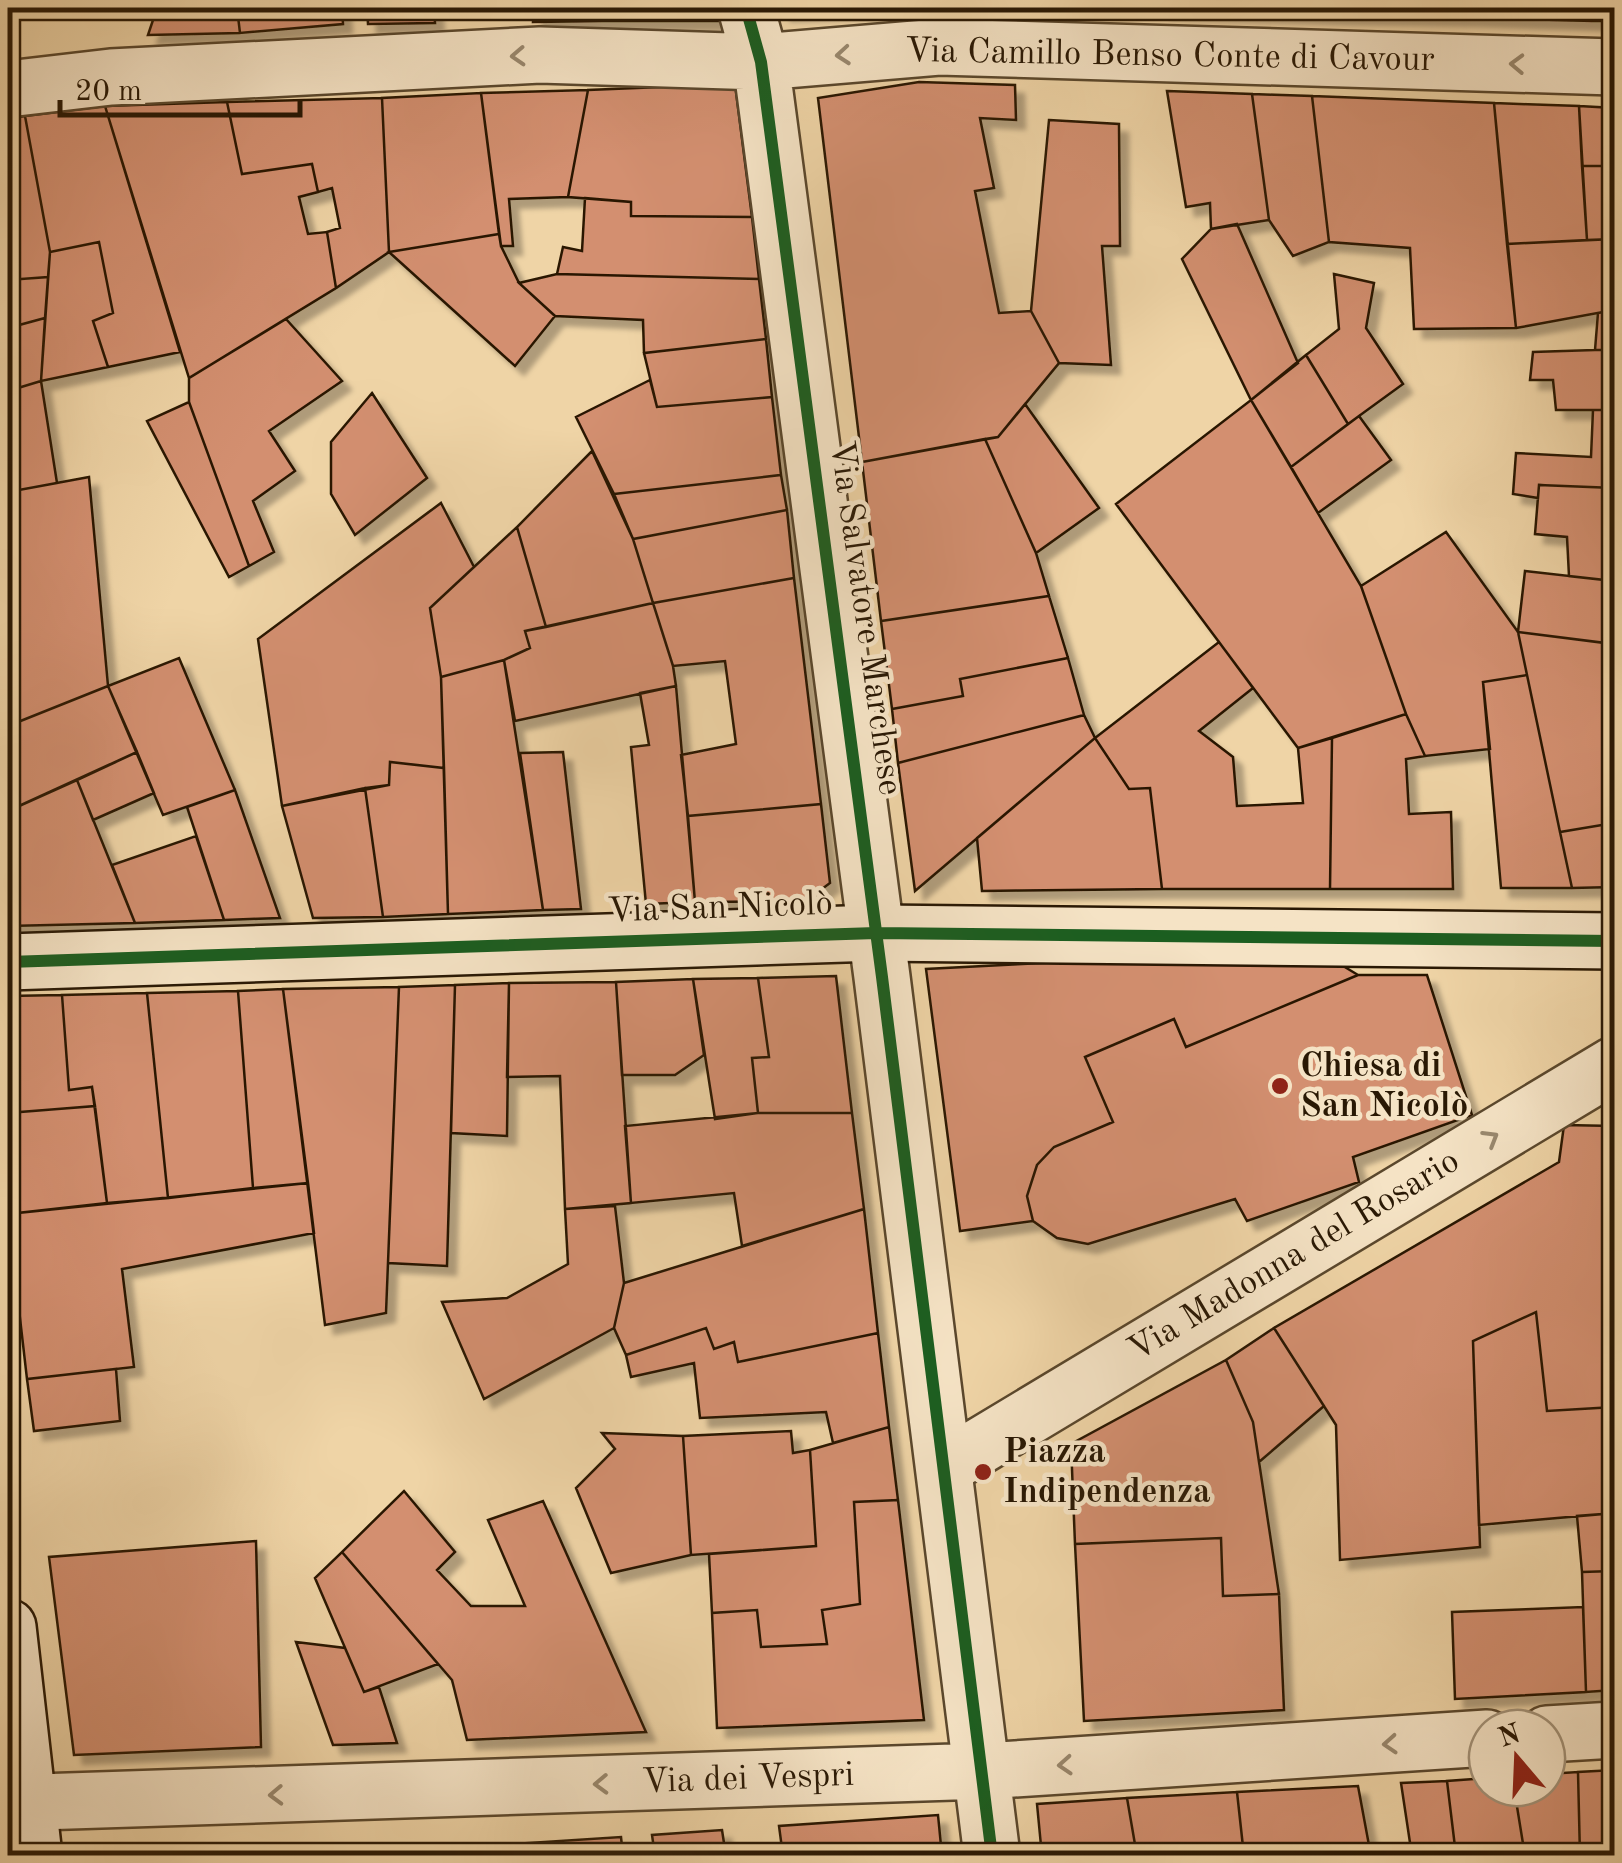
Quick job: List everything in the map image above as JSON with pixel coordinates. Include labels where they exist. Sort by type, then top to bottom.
[{"type":"street","name":"Via Salvatore Marchese","points":[[746,8],[761,62],[984,1771]]},
{"type":"street","name":"Via Camillo Benso Conte di Cavour","points":[[8,89],[110,77],[540,54],[761,62],[939,47],[1614,67]]},
{"type":"street","name":"Via San Nicolò","points":[[8,962],[876,933],[1614,941]]},
{"type":"street","name":"Via Madonna del Rosario","points":[[944,1467],[1614,1064]]},
{"type":"street","points":[[8,1628],[23,1821]]},
{"type":"street","points":[[1567,1733],[1614,1730]]},
{"type":"street","name":"Via dei Vespri","points":[[23,1821],[984,1771],[1467,1739]]},
{"type":"street","points":[[984,1771],[992,1856]]},
{"type":"building","points":[[157,8],[237,8],[240,33],[148,35]]},
{"type":"building","points":[[237,8],[342,8],[343,24],[240,33]]},
{"type":"building","points":[[367,8],[434,8],[435,23],[368,24]]},
{"type":"building","points":[[534,8],[600,8],[601,21],[533,22]]},
{"type":"building","points":[[600,8],[717,8],[720,21],[601,21]]},
{"type":"building","points":[[781,8],[906,8],[782,12]]},
{"type":"building","points":[[1330,8],[1335,15],[1162,10]]},
{"type":"building","points":[[1330,8],[1412,8],[1417,16],[1335,15]]},
{"type":"building","points":[[1412,8],[1467,8],[1470,17],[1417,16]]},
{"type":"building","points":[[1467,8],[1520,8],[1523,19],[1470,17]]},
{"type":"building","points":[[1520,8],[1587,8],[1591,21],[1523,19]]},
{"type":"building","points":[[1587,8],[1614,8],[1614,21],[1591,21]]},
{"type":"building","points":[[919,82],[1015,85],[1016,120],[980,118],[994,188],[975,191],[999,313],[1031,311],[1059,363],[998,437],[862,462],[818,98]]},
{"type":"building","points":[[735,84],[752,217],[631,216],[631,202],[568,197],[588,90]]},
{"type":"building","points":[[588,90],[568,197],[509,199],[513,246],[501,246],[481,93]]},
{"type":"building","points":[[1167,91],[1252,94],[1269,220],[1211,229],[1210,203],[1186,207]]},
{"type":"building","points":[[481,93],[499,234],[389,252],[382,98]]},
{"type":"building","points":[[1252,94],[1312,96],[1329,242],[1293,256],[1269,220]]},
{"type":"building","points":[[1312,96],[1494,103],[1516,328],[1414,329],[1410,248],[1329,242]]},
{"type":"building","points":[[382,98],[389,252],[336,288],[327,232],[340,228],[332,188],[318,192],[312,164],[242,174],[227,102]]},
{"type":"building","points":[[227,102],[242,174],[312,164],[318,192],[299,197],[308,234],[327,232],[336,288],[189,378],[105,106]]},
{"type":"building","points":[[1494,103],[1579,106],[1587,240],[1507,244]]},
{"type":"building","points":[[105,106],[180,352],[108,367],[93,321],[113,313],[99,242],[50,252],[25,116]]},
{"type":"building","points":[[1579,106],[1614,108],[1614,166],[1582,166]]},
{"type":"building","points":[[25,116],[50,252],[48,277],[8,280],[8,119]]},
{"type":"building","points":[[1049,120],[1119,124],[1120,246],[1102,246],[1111,365],[1059,363],[1031,311]]},
{"type":"building","points":[[1582,166],[1614,166],[1614,239],[1587,240]]},
{"type":"building","points":[[585,198],[631,202],[631,216],[752,217],[759,279],[557,274],[563,247],[582,251]]},
{"type":"building","points":[[1237,224],[1298,363],[1251,400],[1182,259],[1211,229]]},
{"type":"building","points":[[499,234],[519,283],[555,316],[515,366],[389,252]]},
{"type":"building","points":[[1614,239],[1614,310],[1516,328],[1507,244]]},
{"type":"building","points":[[99,242],[113,313],[93,321],[108,367],[41,381],[50,252]]},
{"type":"building","points":[[557,274],[759,279],[766,339],[644,353],[643,320],[555,316],[519,283]]},
{"type":"building","points":[[1334,274],[1374,283],[1366,328],[1403,384],[1348,424],[1306,355],[1339,329]]},
{"type":"building","points":[[48,277],[45,318],[8,328],[8,280]]},
{"type":"building","points":[[1614,310],[1614,350],[1595,350],[1598,313]]},
{"type":"building","points":[[45,318],[41,381],[8,391],[8,328]]},
{"type":"building","points":[[286,319],[342,381],[269,431],[295,471],[253,501],[274,552],[249,566],[189,402],[189,378]]},
{"type":"building","points":[[766,339],[772,397],[657,407],[644,353]]},
{"type":"building","points":[[1614,350],[1614,410],[1556,410],[1553,380],[1530,380],[1533,352]]},
{"type":"building","points":[[1306,355],[1348,424],[1291,467],[1251,400]]},
{"type":"building","points":[[650,380],[657,407],[772,397],[781,475],[614,494],[576,417]]},
{"type":"building","points":[[41,381],[57,483],[8,492],[8,391]]},
{"type":"building","points":[[372,393],[427,478],[355,535],[331,494],[331,442]]},
{"type":"building","points":[[1251,400],[1361,586],[1406,714],[1298,748],[1116,504]]},
{"type":"building","points":[[189,402],[249,566],[229,577],[147,421]]},
{"type":"building","points":[[1025,404],[1099,508],[1036,553],[985,439],[998,437]]},
{"type":"building","points":[[1593,410],[1614,410],[1614,488],[1539,485],[1538,498],[1513,494],[1516,453],[1591,457]]},
{"type":"building","points":[[1359,416],[1391,460],[1318,513],[1291,467]]},
{"type":"building","points":[[985,439],[1036,553],[1049,596],[881,621],[862,462]]},
{"type":"building","points":[[592,451],[633,539],[653,603],[546,627],[517,527]]},
{"type":"building","points":[[781,475],[787,510],[633,539],[614,494]]},
{"type":"building","points":[[89,477],[108,686],[8,726],[8,492]]},
{"type":"building","points":[[1539,485],[1614,488],[1614,581],[1569,576],[1567,537],[1535,534]]},
{"type":"building","points":[[441,503],[474,567],[430,608],[441,677],[444,768],[390,762],[389,785],[282,806],[258,639]]},
{"type":"building","points":[[787,510],[794,578],[653,603],[633,539]]},
{"type":"building","points":[[517,527],[546,627],[525,631],[530,648],[504,660],[441,677],[430,608]]},
{"type":"building","points":[[1446,532],[1518,632],[1527,675],[1483,682],[1490,749],[1425,756],[1361,586]]},
{"type":"building","points":[[1525,571],[1614,581],[1614,644],[1518,632]]},
{"type":"building","points":[[794,578],[821,804],[688,816],[681,755],[736,744],[725,661],[673,666],[653,603]]},
{"type":"building","points":[[1049,596],[1068,658],[960,679],[963,696],[892,709],[881,621]]},
{"type":"building","points":[[653,603],[676,686],[515,721],[504,660],[530,648],[525,631]]},
{"type":"building","points":[[1518,632],[1612,644],[1614,823],[1560,832]]},
{"type":"building","points":[[1219,642],[1253,688],[1199,731],[1233,757],[1237,806],[1303,803],[1298,748],[1332,738],[1330,889],[1162,889],[1150,788],[1129,789],[1095,738]]},
{"type":"building","points":[[179,658],[235,790],[163,815],[108,686]]},
{"type":"building","points":[[1068,658],[1084,715],[898,763],[892,709],[963,696],[960,679]]},
{"type":"building","points":[[504,660],[543,910],[448,914],[441,677]]},
{"type":"building","points":[[1527,675],[1572,888],[1501,888],[1483,682]]},
{"type":"building","points":[[108,686],[137,752],[8,811],[8,726]]},
{"type":"building","points":[[676,686],[695,902],[646,904],[631,747],[649,745],[640,693]]},
{"type":"building","points":[[1406,714],[1425,756],[1406,759],[1409,814],[1451,812],[1453,889],[1330,889],[1332,738]]},
{"type":"building","points":[[1084,715],[1095,738],[915,891],[898,763]]},
{"type":"building","points":[[1095,738],[1129,789],[1150,788],[1162,889],[982,891],[977,838]]},
{"type":"building","points":[[137,752],[154,793],[93,820],[77,780]]},
{"type":"building","points":[[563,752],[581,909],[543,910],[520,753]]},
{"type":"building","points":[[390,762],[444,768],[448,914],[383,917],[365,788],[389,785]]},
{"type":"building","points":[[77,780],[135,923],[8,926],[8,811]]},
{"type":"building","points":[[365,788],[383,917],[313,918],[282,806]]},
{"type":"building","points":[[235,790],[280,918],[224,920],[187,807]]},
{"type":"building","points":[[821,804],[830,883],[806,901],[695,902],[688,816]]},
{"type":"building","points":[[1614,823],[1614,887],[1572,888],[1560,832]]},
{"type":"building","points":[[196,836],[224,920],[135,923],[112,865]]},
{"type":"building","points":[[1315,949],[1358,975],[1186,1047],[1174,1019],[1085,1057],[1113,1122],[1054,1147],[1037,1165],[1027,1196],[1033,1221],[960,1231],[926,969]]},
{"type":"building","name":"Chiesa di San Nicolò","points":[[1358,975],[1427,975],[1472,1115],[1353,1157],[1359,1182],[1247,1221],[1235,1199],[1088,1244],[1057,1238],[1033,1221],[1027,1196],[1037,1165],[1054,1147],[1113,1122],[1085,1057],[1174,1019],[1186,1047]]},
{"type":"building","points":[[836,976],[852,1113],[758,1113],[752,1058],[769,1057],[758,978]]},
{"type":"building","points":[[758,978],[769,1057],[752,1058],[758,1113],[715,1119],[693,979]]},
{"type":"building","points":[[693,979],[704,1055],[675,1075],[622,1075],[616,982]]},
{"type":"building","points":[[616,982],[631,1203],[565,1209],[560,1076],[507,1077],[509,983]]},
{"type":"building","points":[[509,983],[507,1136],[451,1133],[455,985]]},
{"type":"building","points":[[455,985],[447,1266],[388,1263],[399,987]]},
{"type":"building","points":[[399,987],[386,1313],[325,1325],[283,989]]},
{"type":"building","points":[[283,989],[308,1183],[253,1188],[238,991]]},
{"type":"building","points":[[238,991],[253,1188],[168,1198],[147,993]]},
{"type":"building","points":[[147,993],[168,1198],[107,1203],[92,1087],[69,1090],[62,995]]},
{"type":"building","points":[[62,995],[69,1090],[92,1087],[95,1106],[8,1113],[8,996]]},
{"type":"building","points":[[95,1106],[107,1203],[8,1214],[8,1113]]},
{"type":"building","points":[[758,1113],[852,1113],[864,1209],[742,1246],[734,1193],[631,1203],[625,1126]]},
{"type":"building","points":[[1564,1125],[1614,1126],[1614,1407],[1547,1411],[1536,1312],[1473,1341],[1480,1547],[1340,1560],[1336,1425],[1274,1328],[1559,1162]]},
{"type":"building","points":[[308,1183],[314,1233],[122,1269],[134,1367],[27,1379],[8,1214]]},
{"type":"building","points":[[615,1206],[624,1283],[614,1328],[484,1399],[442,1302],[507,1298],[568,1264],[565,1209]]},
{"type":"building","points":[[864,1209],[878,1333],[738,1362],[734,1342],[714,1349],[706,1328],[626,1355],[614,1328],[624,1283]]},
{"type":"building","points":[[1536,1312],[1547,1411],[1614,1407],[1614,1513],[1479,1525],[1473,1341]]},
{"type":"building","points":[[706,1328],[714,1349],[734,1342],[738,1362],[878,1333],[889,1427],[833,1443],[826,1412],[700,1418],[694,1363],[631,1377],[626,1355]]},
{"type":"building","points":[[1274,1328],[1324,1406],[1259,1462],[1253,1422],[1226,1360]]},
{"type":"building","points":[[1226,1360],[1253,1422],[1279,1594],[1223,1596],[1221,1538],[1075,1544],[1071,1444]]},
{"type":"building","points":[[116,1369],[120,1421],[34,1431],[27,1379]]},
{"type":"building","points":[[889,1427],[898,1500],[854,1502],[860,1604],[822,1610],[827,1644],[761,1647],[757,1610],[712,1613],[709,1554],[816,1546],[810,1450]]},
{"type":"building","points":[[791,1431],[793,1453],[810,1450],[816,1546],[691,1555],[683,1436]]},
{"type":"building","points":[[602,1433],[683,1436],[691,1555],[611,1573],[576,1488],[615,1449]]},
{"type":"building","points":[[404,1491],[455,1552],[437,1570],[471,1606],[525,1606],[488,1520],[543,1501],[646,1732],[467,1740],[452,1680],[342,1552]]},
{"type":"building","points":[[898,1500],[924,1720],[717,1728],[712,1613],[757,1610],[761,1647],[827,1644],[822,1610],[860,1604],[854,1502]]},
{"type":"building","points":[[1614,1513],[1614,1571],[1582,1572],[1577,1516]]},
{"type":"building","points":[[1221,1538],[1223,1596],[1279,1594],[1284,1710],[1084,1721],[1075,1544]]},
{"type":"building","points":[[256,1541],[261,1747],[74,1755],[49,1557]]},
{"type":"building","points":[[342,1552],[438,1664],[364,1692],[315,1578]]},
{"type":"building","points":[[1614,1571],[1614,1690],[1586,1692],[1582,1572]]},
{"type":"building","points":[[1583,1607],[1586,1692],[1455,1699],[1452,1612]]},
{"type":"building","points":[[296,1642],[345,1648],[364,1692],[379,1687],[397,1743],[333,1745]]},
{"type":"building","points":[[1614,1770],[1614,1856],[1580,1856],[1578,1772]]},
{"type":"building","points":[[1578,1772],[1580,1856],[1525,1856],[1517,1808],[1567,1808],[1567,1773]]},
{"type":"building","points":[[1467,1780],[1467,1808],[1517,1808],[1525,1856],[1470,1856],[1468,1845],[1455,1847],[1447,1781]]},
{"type":"building","points":[[1447,1781],[1455,1847],[1468,1845],[1470,1856],[1412,1856],[1401,1783]]},
{"type":"building","points":[[1358,1786],[1371,1856],[1244,1856],[1237,1792]]},
{"type":"building","points":[[1237,1792],[1244,1856],[1137,1856],[1127,1798]]},
{"type":"building","points":[[1127,1798],[1137,1856],[1042,1856],[1037,1804]]},
{"type":"building","points":[[938,1815],[942,1856],[783,1856],[779,1826]]},
{"type":"building","points":[[722,1830],[726,1856],[655,1856],[652,1835]]},
{"type":"building","points":[[621,1837],[623,1856],[439,1856],[438,1849]]},
{"type":"building","points":[[79,1844],[211,1847],[212,1856],[80,1856]]},
{"type":"building","points":[[211,1847],[286,1850],[286,1856],[212,1856]]},
{"type":"building","points":[[286,1850],[388,1853],[388,1856],[286,1856]]},
{"type":"cycle path","points":[[746,8],[761,62],[882,977],[992,1856]]},
{"type":"cycle path","points":[[8,962],[876,933],[1614,941]]},
{"type":"place","name":"Chiesa di San Nicolò","points":[[1280,1086]]},
{"type":"place","name":"Piazza Indipendenza","points":[[983,1472]]}]
